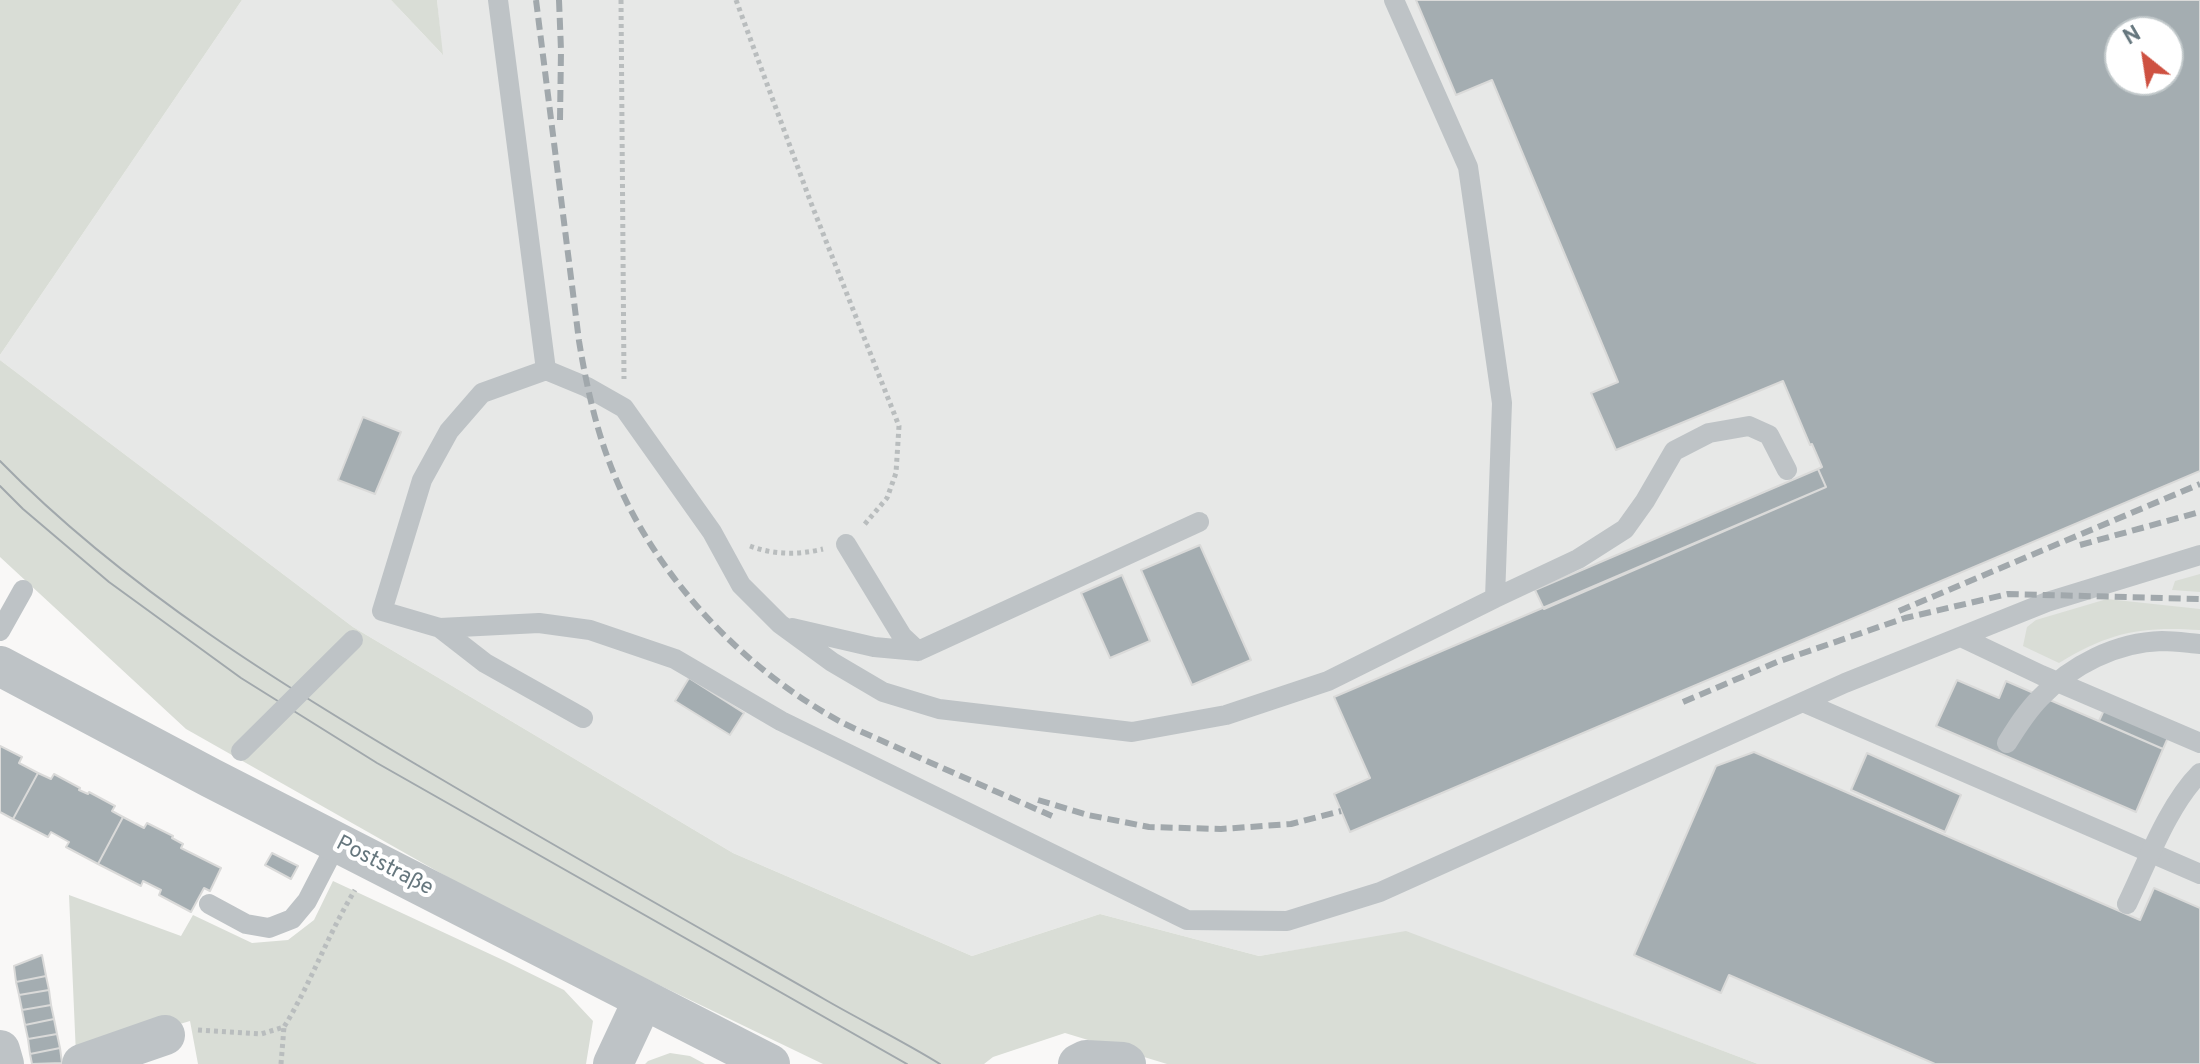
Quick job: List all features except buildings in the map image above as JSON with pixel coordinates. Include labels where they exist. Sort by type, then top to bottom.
[{"type":"street","name":"Poststraße","points":[[0,666],[211,778],[770,1064]]},
{"type":"street","points":[[613,1064],[643,1000]]},
{"type":"street","points":[[82,1064],[165,1035]]},
{"type":"street","points":[[0,1050],[4,1064]]},
{"type":"street","points":[[1078,1064],[1086,1060],[1126,1064]]},
{"type":"lane","points":[[498,0],[546,370]]},
{"type":"lane","points":[[1394,0],[1468,167],[1502,403],[1495,598]]},
{"type":"lane","points":[[1787,470],[1769,435],[1749,426],[1709,433],[1674,451],[1625,529],[1578,559],[1328,681],[1226,715],[1132,732],[939,709],[883,692],[832,662],[780,624],[741,585],[712,532],[624,408],[587,387],[546,370],[482,393],[449,431],[422,480],[382,611],[440,628],[539,623],[590,630],[675,659],[781,721],[1187,920],[1287,921],[1380,892],[1845,683],[2047,602],[2200,555]]},
{"type":"lane","points":[[780,624],[874,647],[918,651],[1199,522]]},
{"type":"lane","points":[[846,544],[902,636],[918,651]]},
{"type":"lane","points":[[0,631],[23,590]]},
{"type":"lane","points":[[440,628],[485,663],[583,718]]},
{"type":"lane","points":[[1961,637],[2200,743]]},
{"type":"lane","points":[[211,778],[353,640]]},
{"type":"lane","points":[[2007,743],[2041,696],[2081,665],[2118,648],[2162,641],[2200,644]]},
{"type":"lane","points":[[1803,702],[2200,874]]},
{"type":"lane","points":[[2127,904],[2165,823],[2200,773]]},
{"type":"lane","points":[[209,904],[246,924],[269,928],[292,919],[307,901],[337,843]]},
{"type":"path","points":[[621,0],[624,408]]},
{"type":"path","points":[[712,532],[769,553],[804,554],[846,544],[887,498],[896,473],[899,426],[811,203],[736,0]]},
{"type":"path","points":[[281,1064],[284,1027],[340,915],[373,861]]},
{"type":"path","points":[[165,1035],[193,1030],[261,1034],[284,1027]]},
{"type":"shaded area","points":[[0,0],[242,0],[0,355]]},
{"type":"shaded area","points":[[242,0],[391,0],[442,54],[437,0],[2200,0],[2200,1064],[1758,1064],[1406,932],[1259,956],[1100,914],[972,956],[733,853],[353,627],[0,360],[0,355]]},
{"type":"shaded area","points":[[391,0],[437,0],[443,55]]},
{"type":"shaded area","points":[[0,360],[353,627],[733,853],[972,956],[1100,914],[1259,956],[1406,931],[1758,1064],[1167,1064],[1065,1033],[993,1057],[984,1064],[823,1064],[518,917],[186,729],[0,557]]},
{"type":"shaded area","points":[[2200,574],[2200,592],[2172,590],[2175,581]]},
{"type":"shaded area","points":[[2107,599],[2200,609],[2200,630],[2161,629],[2126,633],[2094,644],[2059,663],[2023,646],[2027,627],[2036,620]]},
{"type":"shaded area","points":[[333,881],[564,990],[593,1021],[586,1064],[198,1064],[190,1021],[76,1055],[69,895],[181,936],[193,915],[252,943],[288,940],[314,920]]},
{"type":"shaded area","points":[[670,1053],[690,1056],[705,1064],[645,1064]]},
{"type":"tram line","points":[[0,461],[100,552],[267,673],[489,807],[940,1064]]},
{"type":"tram line","points":[[0,486],[109,582],[241,678],[377,763],[907,1064]]},
{"type":"railway","points":[[536,0],[579,341],[588,388],[610,464],[649,542],[674,579],[734,645],[804,700],[855,729],[1052,816]]},
{"type":"railway","points":[[559,0],[560,120]]},
{"type":"railway","points":[[1899,611],[2200,484]]},
{"type":"railway","points":[[2080,545],[2200,512]]},
{"type":"railway","points":[[1683,702],[1777,662],[1905,618],[2008,594],[2200,599]]},
{"type":"railway","points":[[1038,800],[1088,815],[1149,827],[1221,829],[1291,824],[1341,811]]}]
